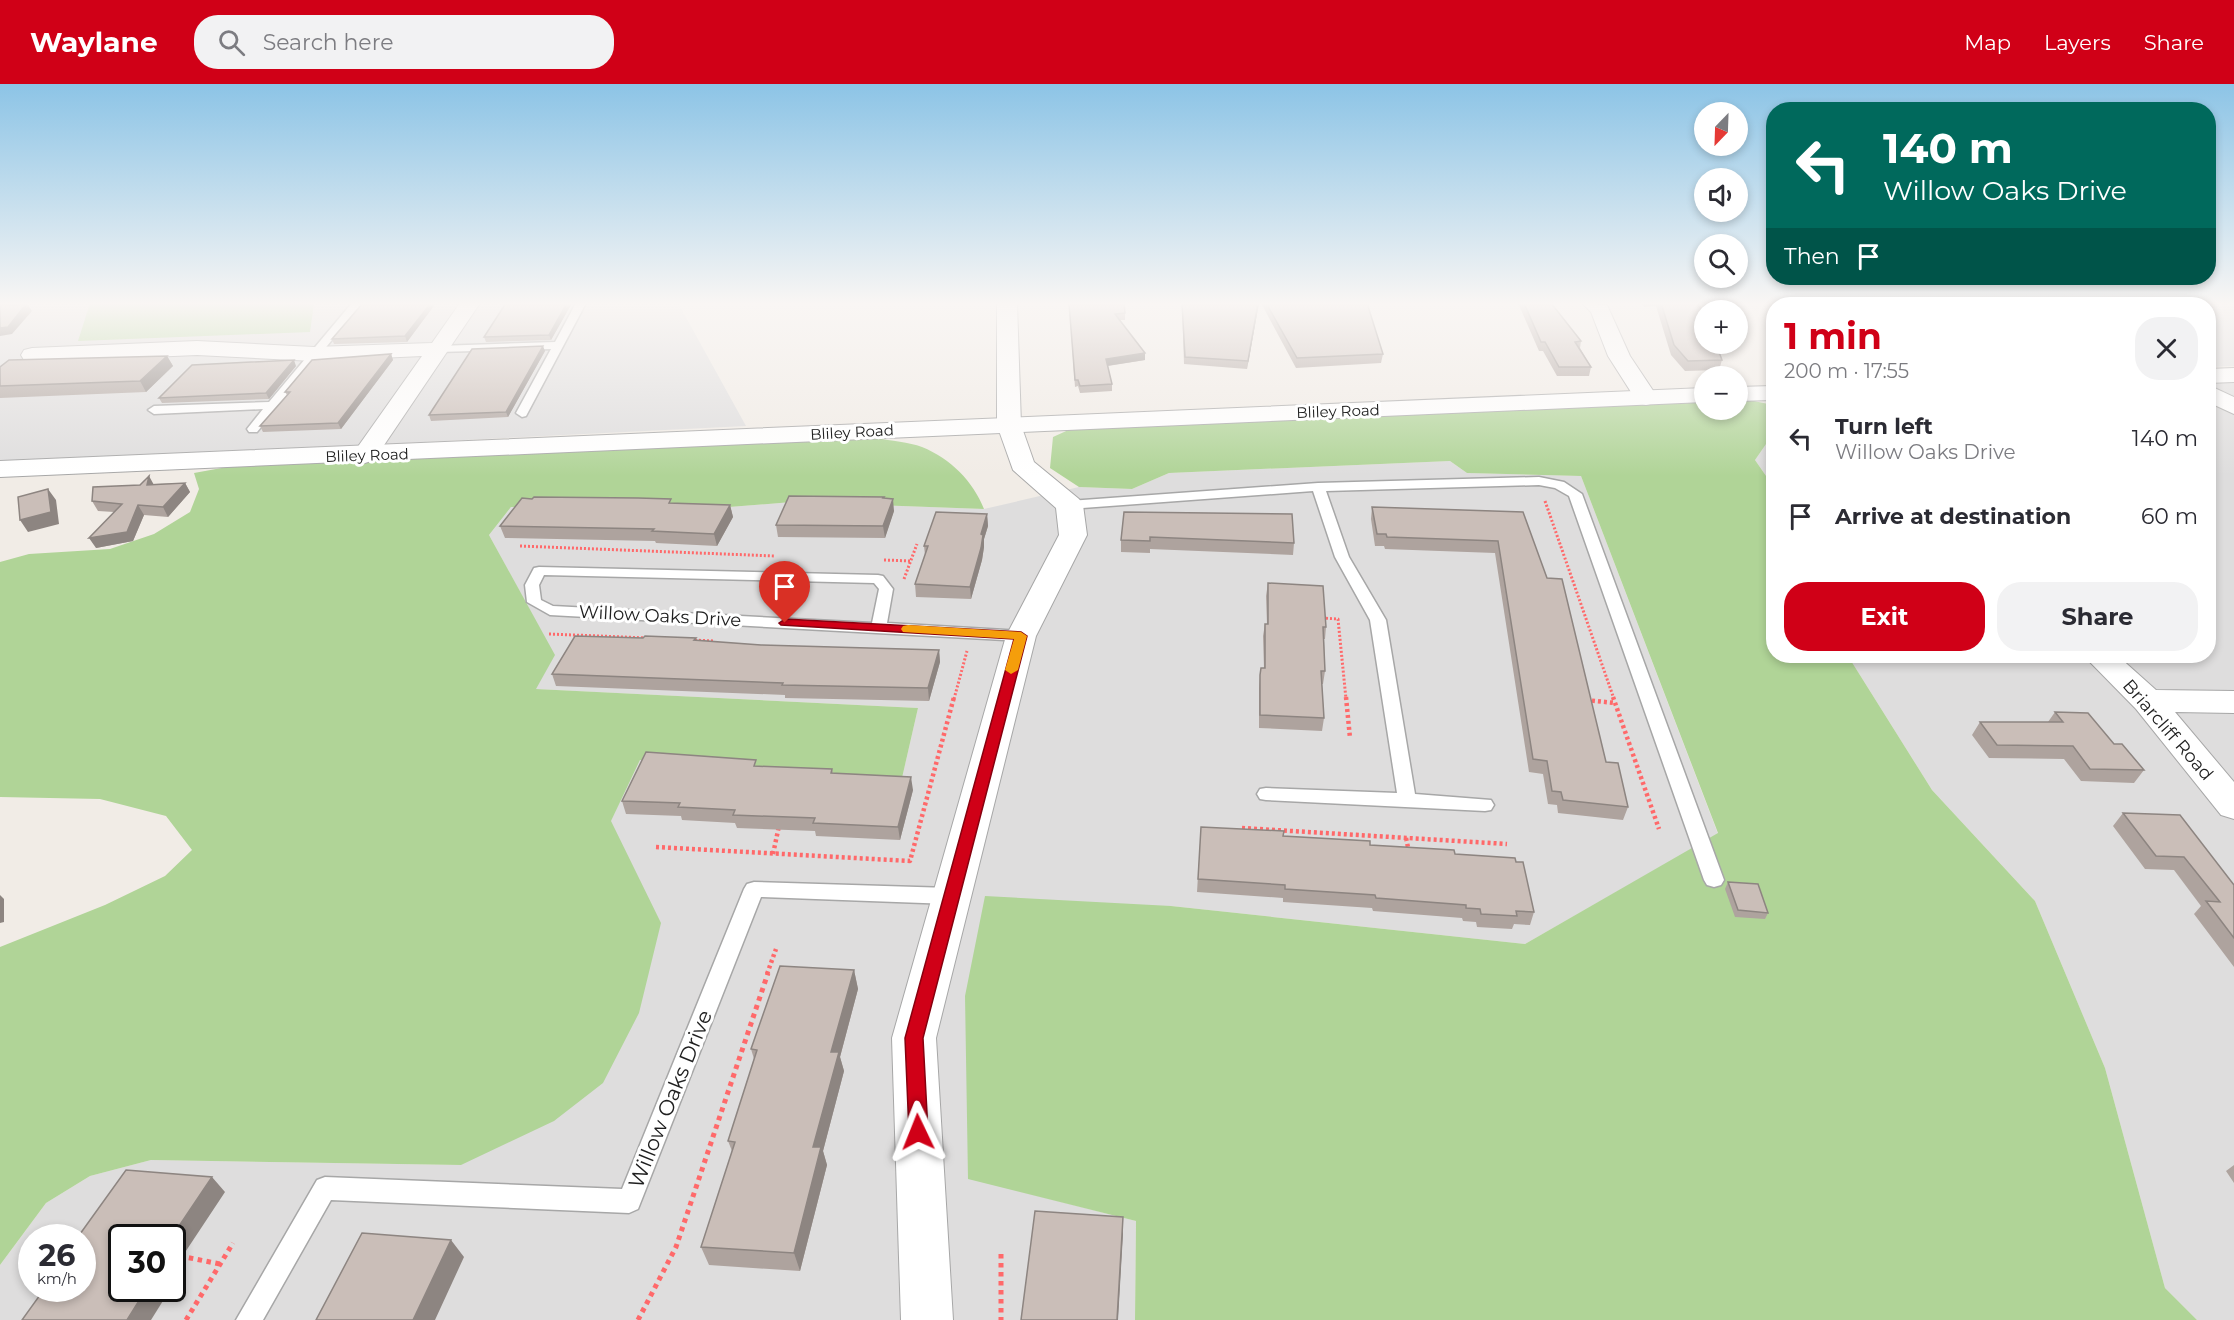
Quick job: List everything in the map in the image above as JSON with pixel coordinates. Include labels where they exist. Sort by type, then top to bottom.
[{"type":"street","points":[[365,455],[430,361]]},
{"type":"street","points":[[927,1320],[914,1038],[1021,636],[1073,535],[1069,505],[1022,465],[1010,425],[1008,361]]},
{"type":"street","points":[[1622,361],[1646,398]]},
{"type":"street","points":[[2216,376],[2234,375]]},
{"type":"street","points":[[1748,394],[1766,393]]},
{"type":"street","name":"Bliley Road","points":[[0,469],[1694,396]]},
{"type":"street","points":[[2216,397],[2234,407]]},
{"type":"street","name":"Briarcliff Road","points":[[2107,663],[2148,701],[2234,806]]},
{"type":"street","points":[[2148,701],[2234,702]]},
{"type":"lane","points":[[253,429],[309,361]]},
{"type":"lane","points":[[522,413],[550,361]]},
{"type":"lane","points":[[154,410],[273,405]]},
{"type":"lane","points":[[1069,505],[1318,487],[1539,481],[1559,484],[1575,494],[1714,880]]},
{"type":"lane","points":[[1318,487],[1342,557],[1378,620],[1407,800]]},
{"type":"lane","name":"Willow Oaks Drive","points":[[879,628],[886,589],[878,579],[539,571],[532,585],[534,602],[550,610],[1021,636]]},
{"type":"lane","points":[[1266,794],[1485,805]]},
{"type":"lane","name":"Willow Oaks Drive","points":[[249,1320],[325,1188],[629,1201],[754,889],[950,896]]},
{"type":"path","points":[[1544,498],[1659,829]]},
{"type":"path","points":[[520,546],[780,556]]},
{"type":"path","points":[[875,560],[911,561]]},
{"type":"path","points":[[1318,618],[1338,619],[1350,738]]},
{"type":"path","points":[[549,634],[657,639]]},
{"type":"path","points":[[681,640],[717,641]]},
{"type":"path","points":[[657,847],[910,861],[968,651],[956,651]]},
{"type":"path","points":[[1577,699],[1615,703]]},
{"type":"path","points":[[773,854],[779,826]]},
{"type":"path","points":[[1242,828],[1507,844]]},
{"type":"path","points":[[1406,838],[1409,856]]},
{"type":"path","points":[[638,1320],[676,1247],[776,949]]},
{"type":"path","points":[[186,1320],[233,1243]]},
{"type":"path","points":[[1001,1254],[1001,1320]]},
{"type":"path","points":[[186,1257],[220,1264]]},
{"type":"shaded area","points":[[0,361],[710,361],[746,426],[0,463]]},
{"type":"shaded area","points":[[2216,361],[2234,361],[2234,366],[2216,367]]},
{"type":"shaded area","points":[[2234,382],[2234,1320],[2197,1320],[2165,1288],[2105,1068],[2035,901],[1932,790],[1852,663],[2216,663],[2216,383]]},
{"type":"shaded area","points":[[1766,444],[1766,476],[1755,460]]},
{"type":"shaded area","points":[[1450,461],[1467,473],[1581,476],[1718,834],[1525,944],[1171,906],[968,1178],[1136,1221],[1135,1320],[0,1320],[0,1265],[18,1241],[18,1302],[96,1302],[96,1224],[30,1224],[46,1203],[90,1176],[151,1160],[461,1165],[611,820],[640,760],[902,778],[918,708],[535,689],[554,655],[489,535],[511,507],[729,507],[792,502],[984,509],[1079,487],[1132,489],[1169,473]]},
{"type":"green space","points":[[1748,400],[1766,404],[1766,444],[1755,460],[1766,476],[1766,663],[1852,663],[1932,790],[2035,901],[2105,1068],[2165,1288],[2197,1320],[1135,1320],[1136,1221],[968,1179],[965,996],[985,896],[1171,906],[1525,944],[1718,833],[1581,476],[1467,473],[1450,461],[1169,473],[1132,489],[1079,487],[1050,468],[1053,437],[1075,427],[1694,402],[1694,420],[1748,420]]},
{"type":"green space","points":[[876,438],[917,445],[933,452],[960,472],[974,489],[984,509],[792,502],[729,507],[511,507],[489,535],[555,655],[536,689],[918,708],[902,778],[640,760],[611,821],[661,923],[639,1013],[603,1083],[554,1121],[461,1165],[151,1160],[90,1176],[46,1203],[30,1224],[18,1224],[18,1241],[0,1265],[0,947],[105,905],[165,876],[192,850],[166,816],[100,799],[0,797],[0,562],[29,554],[110,549],[154,534],[190,512],[199,489],[194,473],[227,467]]},
{"type":"building","points":[[8,361],[162,361],[140,381],[0,386],[0,367]]},
{"type":"building","points":[[293,361],[266,393],[159,398],[192,365]]},
{"type":"building","points":[[311,361],[386,361],[338,423],[260,426],[290,392],[285,392]]},
{"type":"building","points":[[464,361],[535,361],[506,412],[429,415]]},
{"type":"building","points":[[1073,361],[1106,361],[1112,384],[1080,386],[1078,380],[1075,380]]},
{"type":"building","points":[[1555,361],[1587,361],[1591,367],[1559,367]]},
{"type":"building","points":[[149,476],[147,485],[185,483],[163,507],[138,505],[127,532],[89,538],[122,504],[92,501],[93,487],[140,485]]},
{"type":"building","points":[[48,489],[51,512],[20,520],[18,497]]},
{"type":"building","points":[[789,496],[893,499],[883,526],[776,525]]},
{"type":"building","points":[[534,497],[671,499],[669,503],[730,505],[714,534],[652,531],[654,529],[500,526],[522,498],[532,499]]},
{"type":"building","points":[[1372,507],[1523,512],[1547,578],[1562,579],[1606,762],[1618,763],[1628,807],[1563,800],[1561,792],[1552,791],[1547,761],[1533,759],[1498,541],[1387,537],[1386,534],[1377,534]]},
{"type":"building","points":[[936,512],[987,514],[981,534],[983,535],[981,548],[970,587],[915,584],[928,546],[924,546]]},
{"type":"building","points":[[1124,512],[1292,514],[1294,543],[1150,537],[1150,541],[1121,540]]},
{"type":"building","points":[[1268,583],[1323,586],[1326,627],[1323,627],[1325,671],[1321,671],[1324,718],[1260,715],[1260,675],[1261,668],[1265,668],[1265,624],[1268,624]]},
{"type":"building","points":[[575,636],[643,638],[645,636],[696,638],[694,640],[761,645],[939,650],[928,688],[782,685],[783,683],[552,674]]},
{"type":"building","points":[[2055,712],[2088,713],[2114,744],[2122,744],[2144,770],[2090,769],[2073,746],[1997,745],[1980,722],[2063,722]]},
{"type":"building","points":[[646,752],[756,760],[754,766],[832,769],[831,773],[911,777],[898,827],[813,823],[815,818],[733,815],[735,810],[678,807],[680,803],[622,801]]},
{"type":"building","points":[[2123,813],[2180,815],[2234,885],[2234,938],[2206,901],[2220,902],[2184,857],[2156,856]]},
{"type":"building","points":[[1201,827],[1284,831],[1283,836],[1370,841],[1370,845],[1454,850],[1455,854],[1515,858],[1516,862],[1523,862],[1534,912],[1516,911],[1517,916],[1481,914],[1480,909],[1466,908],[1466,905],[1376,898],[1375,895],[1285,889],[1285,885],[1198,879]]},
{"type":"building","points":[[1728,882],[1758,884],[1768,913],[1738,910]]},
{"type":"building","points":[[780,966],[854,970],[831,1052],[839,1052],[813,1147],[821,1147],[794,1253],[701,1247],[735,1142],[728,1141],[757,1050],[751,1049]]},
{"type":"building","points":[[126,1170],[212,1177],[180,1224],[108,1224],[108,1302],[138,1302],[127,1320],[22,1320],[35,1302],[96,1302],[96,1224],[87,1224]]},
{"type":"building","points":[[1035,1211],[1123,1217],[1117,1320],[1021,1320]]},
{"type":"building","points":[[362,1233],[451,1240],[413,1320],[316,1320]]},
{"type":"slow traffic","points":[[908,629],[1021,636],[1011,670]]},
{"type":"route","points":[[785,623],[1021,636],[914,1038],[918,1132]]}]
